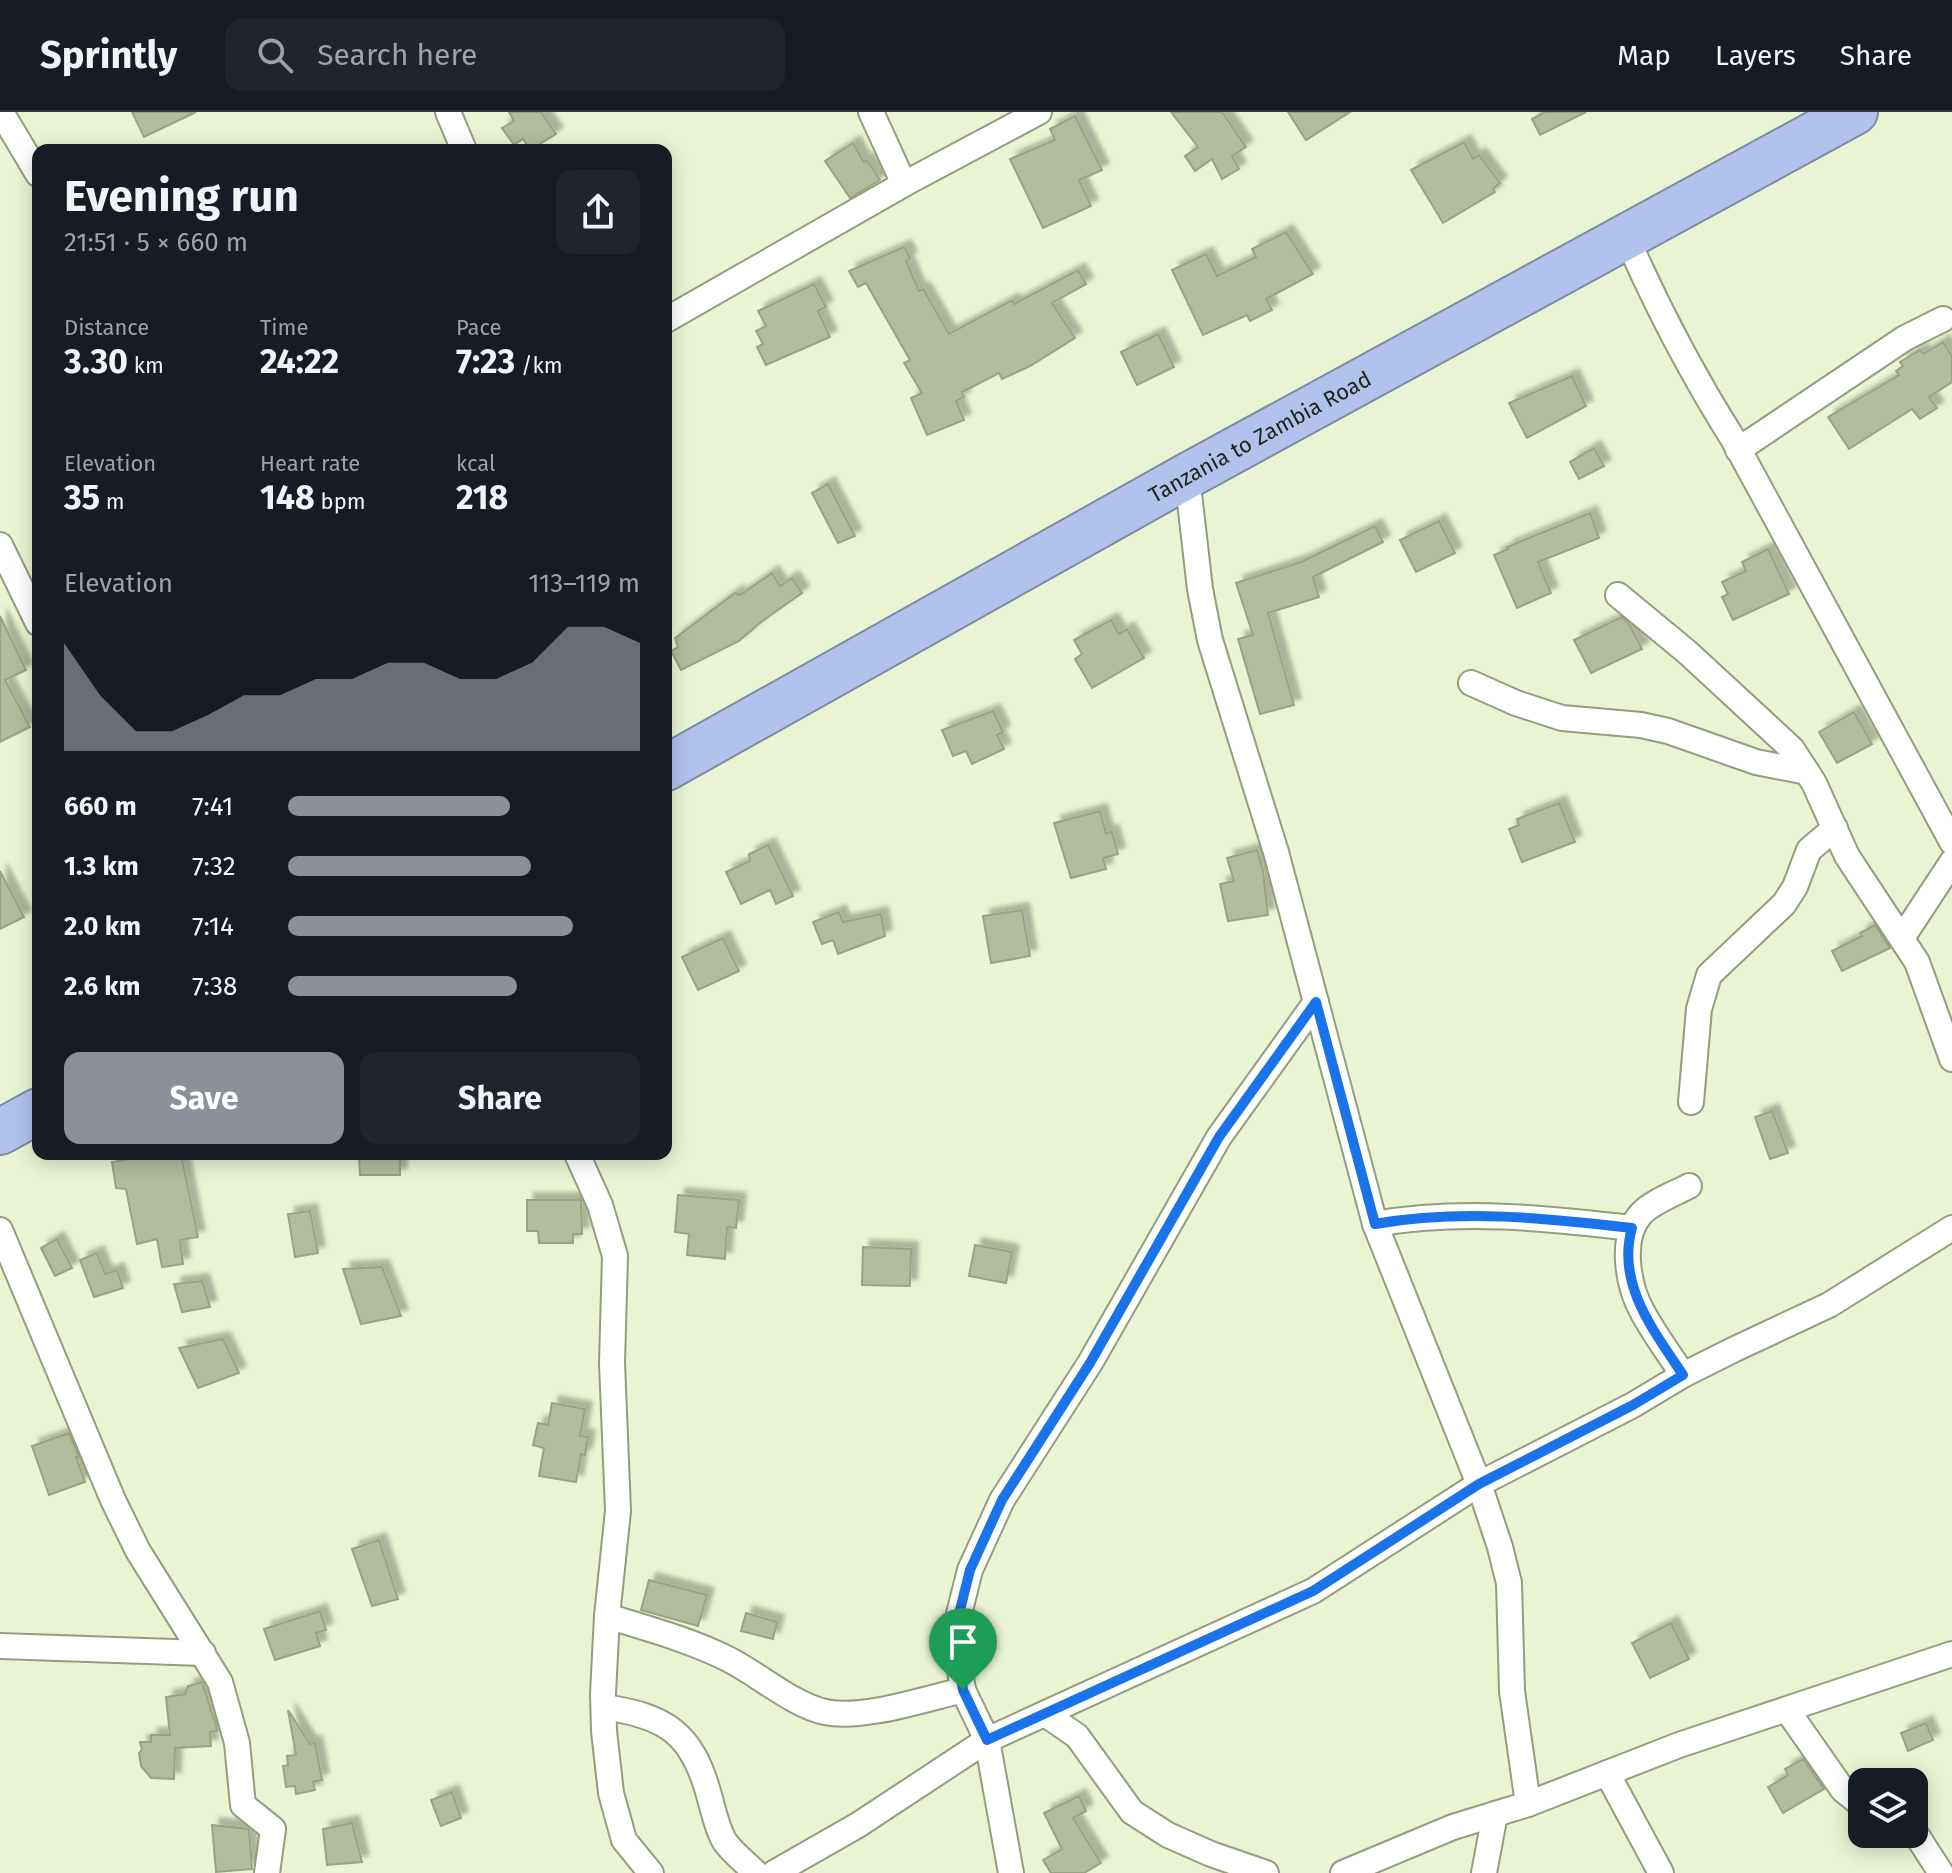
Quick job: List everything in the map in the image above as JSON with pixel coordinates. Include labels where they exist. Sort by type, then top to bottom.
[{"type":"highway","name":"Tanzania to Zambia Road","points":[[672,761],[1855,112]]},
{"type":"highway","points":[[0,1132],[32,1114]]},
{"type":"street","points":[[1,112],[32,164]]},
{"type":"street","points":[[448,112],[461,144]]},
{"type":"street","points":[[871,112],[904,184]]},
{"type":"street","points":[[672,317],[904,184],[1039,112]]},
{"type":"street","points":[[1626,236],[1659,310],[1696,380],[1738,450],[1952,842]]},
{"type":"street","points":[[1738,450],[1905,338],[1943,319]]},
{"type":"street","points":[[1187,476],[1200,589],[1210,640],[1276,852],[1375,1224],[1479,1484],[1509,1583],[1512,1691],[1528,1804]]},
{"type":"street","points":[[0,545],[29,583]]},
{"type":"street","points":[[1618,595],[1687,652],[1792,749],[1807,772],[1847,856],[1902,938],[1923,976],[1952,1059]]},
{"type":"street","points":[[1471,683],[1516,703],[1562,718],[1641,725],[1668,731],[1756,762],[1807,772]]},
{"type":"street","points":[[1691,1102],[1699,1009],[1709,975],[1784,904],[1795,887],[1809,850],[1835,828]]},
{"type":"street","points":[[1902,938],[1952,862]]},
{"type":"street","points":[[1011,1873],[987,1740],[963,1690],[957,1650],[959,1614],[970,1570],[1002,1500],[1090,1363],[1219,1137],[1316,1002]]},
{"type":"street","points":[[580,1160],[600,1205],[615,1256],[612,1363],[618,1511],[607,1616],[604,1707],[611,1793],[624,1840],[651,1873]]},
{"type":"street","points":[[1683,1375],[1641,1311],[1632,1281],[1627,1244],[1641,1213],[1689,1186]]},
{"type":"street","points":[[1375,1224],[1460,1214],[1632,1228]]},
{"type":"street","points":[[774,1873],[858,1825],[987,1740],[1313,1591],[1479,1484],[1633,1405],[1683,1375],[1829,1305],[1952,1228]]},
{"type":"street","points":[[0,1230],[119,1513],[138,1551],[220,1682],[237,1743],[243,1805],[273,1829],[267,1873]]},
{"type":"street","points":[[607,1616],[680,1638],[717,1654],[824,1712],[855,1714],[963,1690]]},
{"type":"street","points":[[0,1646],[203,1653]]},
{"type":"street","points":[[1343,1873],[1453,1827],[1528,1804],[1679,1745],[1952,1654]]},
{"type":"street","points":[[604,1707],[634,1711],[664,1725],[686,1742],[697,1758],[725,1841],[756,1873]]},
{"type":"street","points":[[1787,1710],[1848,1794]]},
{"type":"street","points":[[1045,1714],[1077,1736],[1132,1812],[1168,1835],[1266,1873]]},
{"type":"street","points":[[1607,1773],[1661,1873]]},
{"type":"street","points":[[1484,1873],[1495,1814]]},
{"type":"street","points":[[1927,1848],[1941,1873]]},
{"type":"building","points":[[132,112],[196,112],[144,137]]},
{"type":"building","points":[[509,112],[541,112],[556,134],[540,144],[526,144],[523,139],[513,144],[502,128],[514,121]]},
{"type":"building","points":[[1171,112],[1222,112],[1246,147],[1232,156],[1239,169],[1222,179],[1212,159],[1195,171],[1185,156],[1198,147]]},
{"type":"building","points":[[1288,112],[1350,112],[1306,140]]},
{"type":"building","points":[[1545,112],[1586,112],[1540,135],[1532,119]]},
{"type":"building","points":[[1075,116],[1102,170],[1079,180],[1091,206],[1043,228],[1010,159],[1055,140],[1050,129]]},
{"type":"building","points":[[1464,142],[1473,159],[1479,155],[1500,183],[1493,189],[1495,192],[1443,223],[1411,170]]},
{"type":"building","points":[[853,143],[880,180],[850,198],[825,161]]},
{"type":"building","points":[[1286,232],[1313,274],[1266,299],[1272,310],[1250,321],[1247,315],[1203,335],[1172,270],[1206,254],[1217,276],[1256,257],[1252,249]]},
{"type":"building","points":[[904,247],[910,258],[906,261],[919,291],[923,289],[949,334],[1012,300],[1014,304],[1078,270],[1086,284],[1052,303],[1075,338],[1030,366],[1002,379],[999,373],[962,392],[964,397],[956,401],[964,420],[927,435],[911,398],[922,393],[904,363],[910,360],[866,283],[858,287],[849,271]]},
{"type":"building","points":[[814,284],[826,307],[818,311],[830,337],[766,365],[757,347],[763,344],[756,331],[766,326],[758,311]]},
{"type":"building","points":[[1158,334],[1174,367],[1137,385],[1121,352]]},
{"type":"building","points":[[1943,342],[1952,356],[1952,382],[1929,397],[1937,408],[1920,419],[1912,409],[1849,449],[1828,417],[1899,375],[1896,371],[1903,366],[1900,362],[1920,350],[1923,354]]},
{"type":"building","points":[[1572,376],[1586,406],[1527,438],[1509,403]]},
{"type":"building","points":[[1594,448],[1604,466],[1579,479],[1570,462]]},
{"type":"building","points":[[828,484],[855,536],[838,543],[812,493]]},
{"type":"building","points":[[1590,513],[1599,538],[1538,562],[1551,593],[1517,608],[1494,555]]},
{"type":"building","points":[[1439,521],[1455,553],[1416,572],[1400,540]]},
{"type":"building","points":[[1375,526],[1383,542],[1313,577],[1319,597],[1268,613],[1294,705],[1260,714],[1238,639],[1253,635],[1236,583],[1301,562]]},
{"type":"building","points":[[1768,549],[1789,594],[1733,620],[1722,597],[1728,594],[1722,582],[1746,571],[1742,562]]},
{"type":"building","points":[[772,573],[780,586],[792,578],[802,593],[739,641],[681,670],[672,653],[678,647],[675,638],[735,593],[740,595]]},
{"type":"building","points":[[0,616],[26,670],[5,680],[30,727],[0,742]]},
{"type":"building","points":[[1622,617],[1642,649],[1591,673],[1574,640]]},
{"type":"building","points":[[1111,620],[1119,634],[1127,629],[1144,658],[1092,688],[1075,659],[1082,654],[1074,640]]},
{"type":"building","points":[[993,711],[1003,732],[997,735],[1004,749],[972,764],[966,751],[953,756],[942,730]]},
{"type":"building","points":[[1854,712],[1872,744],[1837,763],[1819,732]]},
{"type":"building","points":[[1559,803],[1575,842],[1522,862],[1509,829],[1519,825],[1517,819]]},
{"type":"building","points":[[1100,811],[1106,833],[1112,832],[1118,854],[1103,858],[1106,869],[1071,878],[1054,823]]},
{"type":"building","points":[[768,845],[793,896],[776,904],[770,890],[741,904],[726,872],[750,861],[749,854]]},
{"type":"building","points":[[1257,850],[1263,871],[1268,915],[1228,921],[1220,884],[1234,881],[1227,858]]},
{"type":"building","points":[[0,871],[24,917],[0,929]]},
{"type":"building","points":[[1022,910],[1030,956],[991,963],[983,916]]},
{"type":"building","points":[[839,912],[843,922],[881,914],[885,936],[838,954],[833,940],[822,944],[813,922]]},
{"type":"building","points":[[1875,925],[1890,948],[1842,971],[1832,951],[1862,936],[1860,933]]},
{"type":"building","points":[[723,938],[739,971],[698,990],[682,957]]},
{"type":"building","points":[[1772,1111],[1788,1153],[1770,1159],[1755,1117]]},
{"type":"building","points":[[182,1160],[198,1237],[180,1240],[183,1264],[162,1267],[157,1239],[137,1244],[126,1189],[116,1188],[112,1162]]},
{"type":"building","points":[[359,1160],[400,1160],[400,1175],[360,1175]]},
{"type":"building","points":[[678,1195],[739,1200],[736,1228],[727,1227],[725,1259],[687,1255],[689,1234],[675,1232]]},
{"type":"building","points":[[527,1200],[581,1200],[582,1234],[573,1234],[573,1243],[539,1243],[538,1231],[527,1231]]},
{"type":"building","points":[[310,1211],[318,1253],[295,1257],[288,1214]]},
{"type":"building","points":[[57,1239],[72,1268],[55,1276],[41,1248]]},
{"type":"building","points":[[975,1245],[1012,1252],[1006,1283],[969,1276]]},
{"type":"building","points":[[863,1247],[911,1249],[910,1286],[862,1285]]},
{"type":"building","points":[[97,1253],[105,1274],[117,1270],[123,1288],[94,1297],[80,1260]]},
{"type":"building","points":[[382,1267],[401,1316],[361,1324],[343,1269]]},
{"type":"building","points":[[202,1281],[210,1307],[182,1312],[174,1284]]},
{"type":"building","points":[[223,1339],[239,1373],[198,1388],[179,1348]]},
{"type":"building","points":[[552,1403],[585,1409],[580,1436],[588,1437],[576,1482],[539,1476],[544,1448],[533,1445],[538,1423],[548,1425]]},
{"type":"building","points":[[69,1433],[85,1482],[49,1495],[32,1446]]},
{"type":"building","points":[[379,1540],[398,1599],[372,1606],[352,1549]]},
{"type":"building","points":[[649,1580],[707,1595],[698,1626],[641,1610]]},
{"type":"building","points":[[320,1611],[326,1630],[316,1633],[320,1646],[275,1660],[264,1629]]},
{"type":"building","points":[[746,1613],[777,1622],[773,1639],[741,1631]]},
{"type":"building","points":[[1671,1623],[1689,1659],[1650,1678],[1632,1643]]},
{"type":"building","points":[[202,1682],[217,1731],[210,1732],[211,1746],[175,1748],[174,1779],[151,1778],[141,1766],[140,1742],[151,1742],[151,1735],[170,1735],[166,1697],[185,1694],[188,1686]]},
{"type":"building","points":[[288,1710],[310,1744],[315,1743],[322,1780],[313,1782],[315,1790],[296,1794],[295,1786],[286,1787],[283,1766],[288,1765],[287,1756],[296,1755]]},
{"type":"building","points":[[1926,1723],[1933,1740],[1908,1751],[1901,1733]]},
{"type":"building","points":[[1803,1759],[1824,1789],[1783,1813],[1768,1787],[1788,1775],[1785,1769]]},
{"type":"building","points":[[452,1792],[461,1818],[441,1826],[431,1800]]},
{"type":"building","points":[[1079,1796],[1086,1811],[1073,1818],[1101,1863],[1084,1873],[1051,1873],[1043,1860],[1062,1849],[1044,1813]]},
{"type":"building","points":[[352,1823],[362,1862],[327,1865],[323,1829]]},
{"type":"building","points":[[212,1825],[249,1829],[252,1869],[216,1872]]},
{"type":"route","points":[[1316,1002],[1375,1224],[1460,1214],[1632,1228],[1627,1244],[1632,1281],[1641,1311],[1683,1375],[1633,1405],[1479,1484],[1313,1591],[987,1740],[963,1690],[957,1650],[959,1614],[970,1570],[1002,1500],[1090,1363],[1219,1137],[1316,1002]]}]
